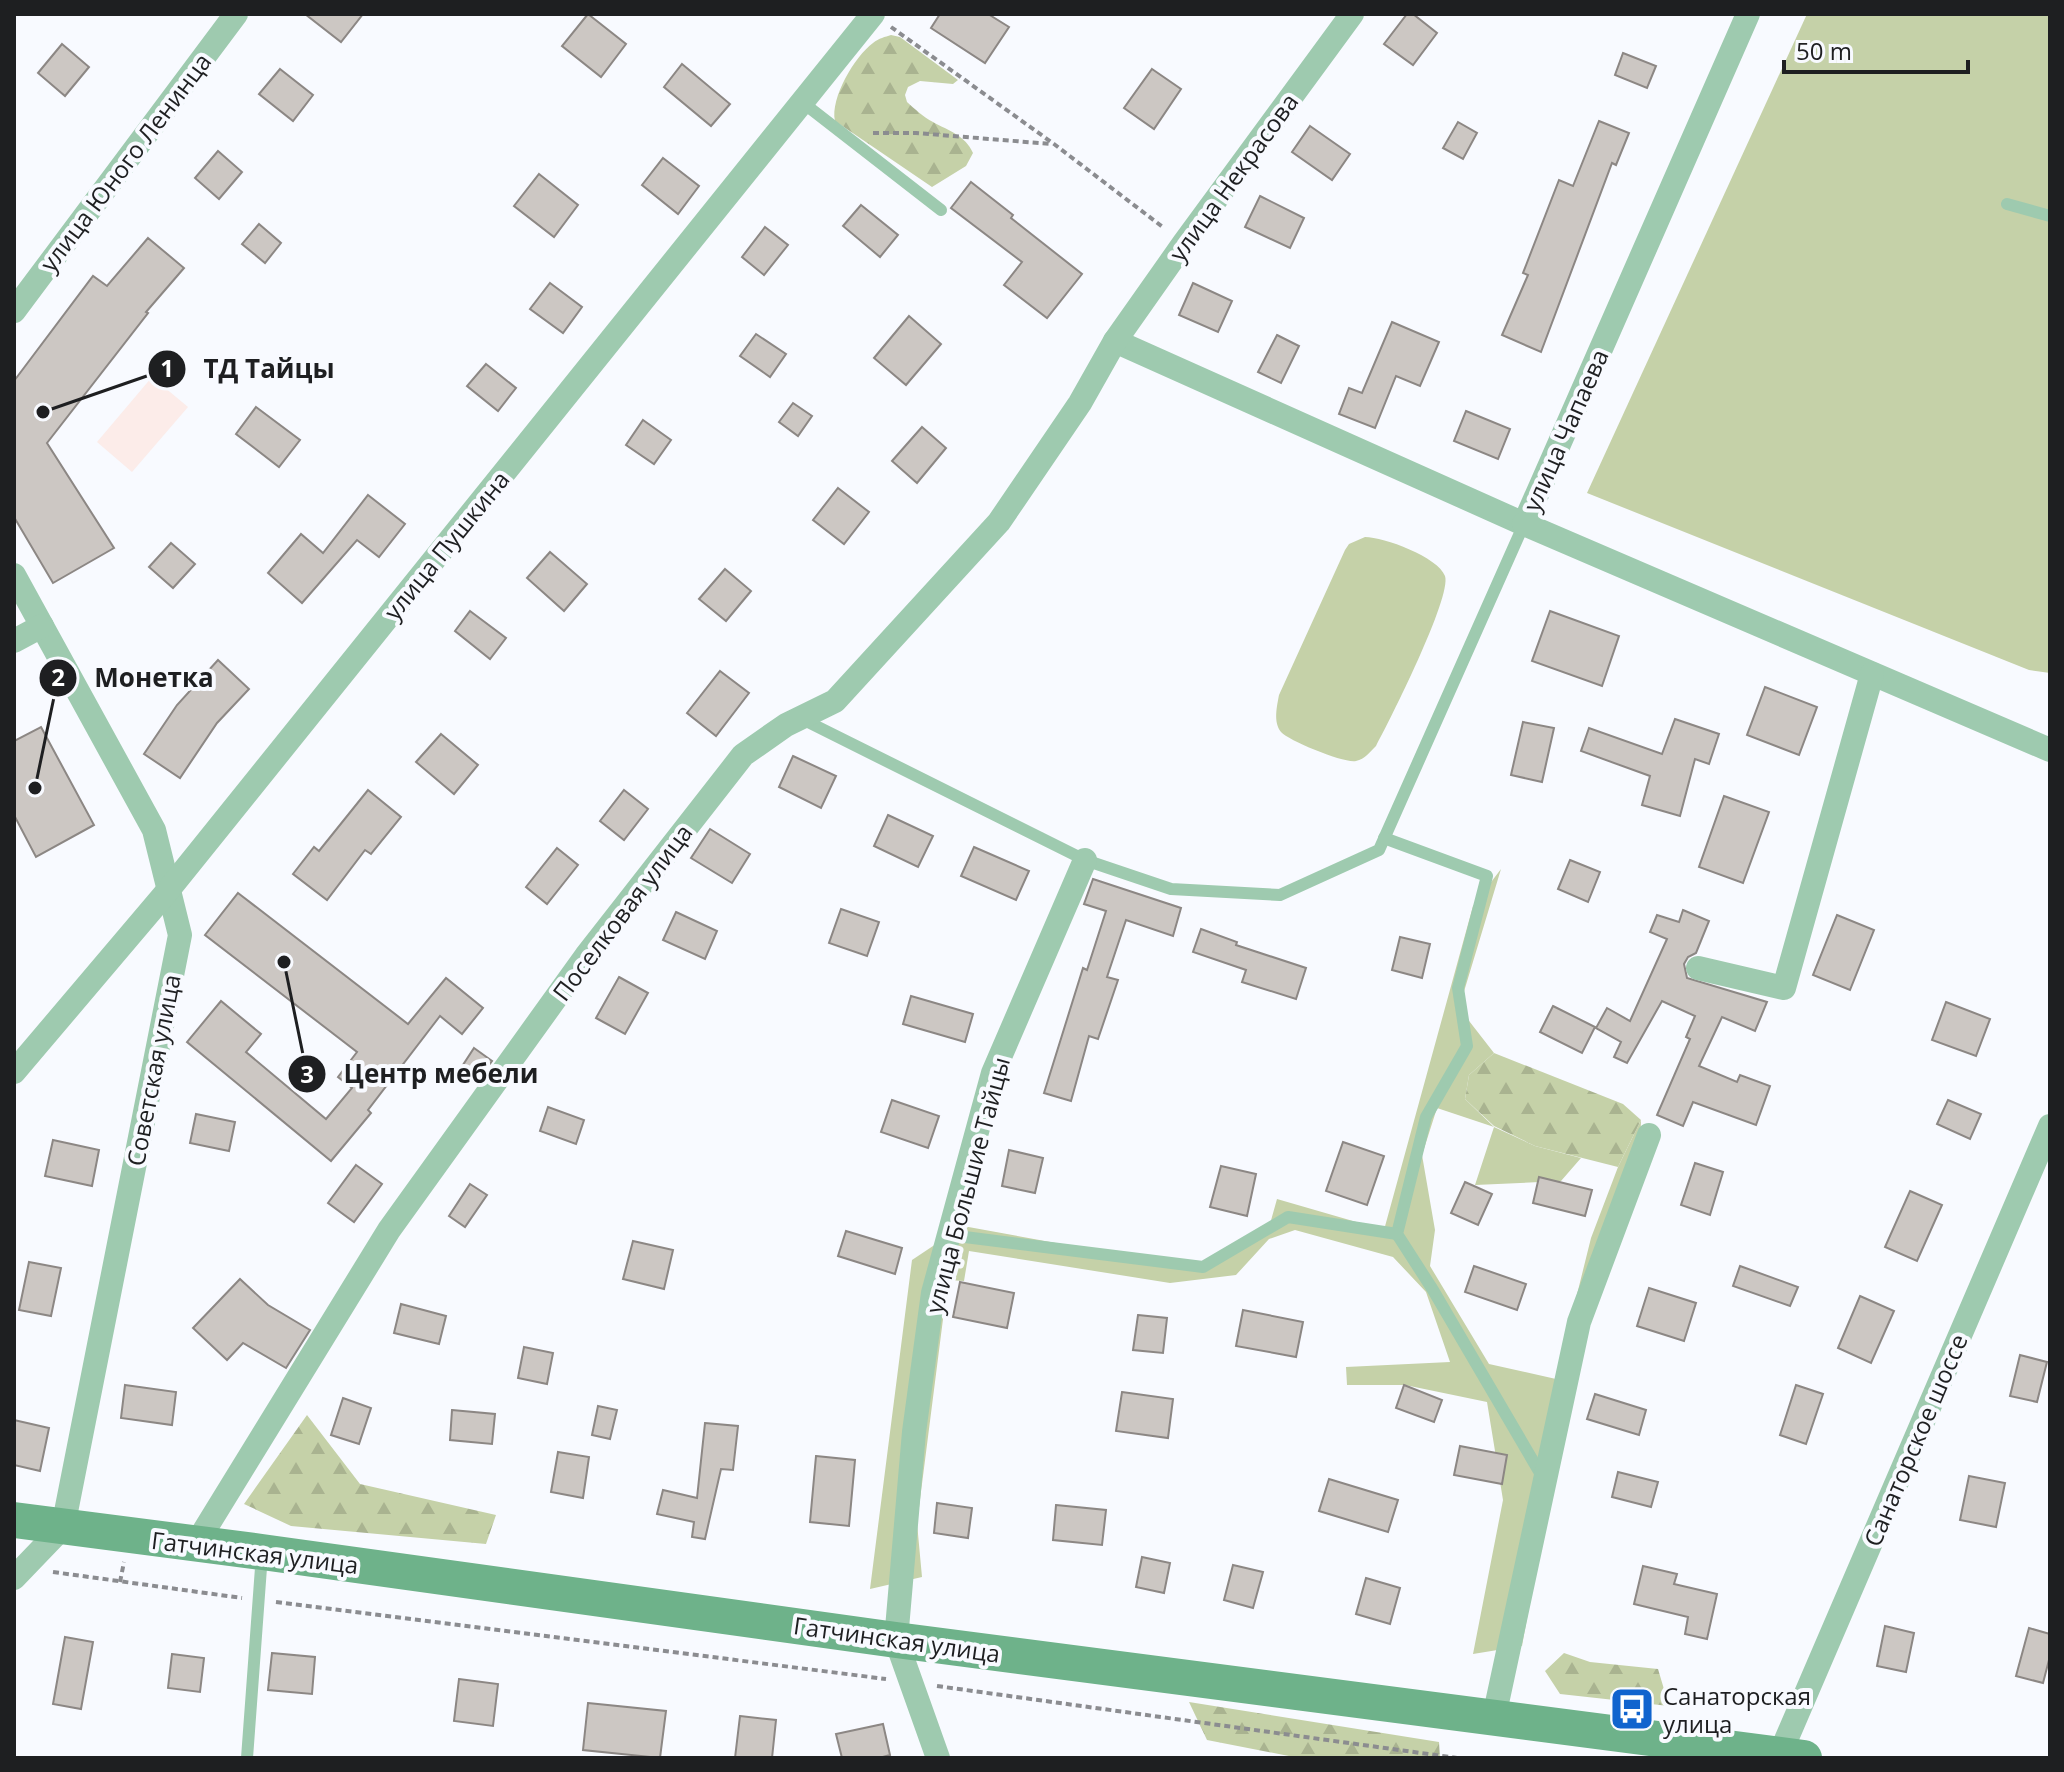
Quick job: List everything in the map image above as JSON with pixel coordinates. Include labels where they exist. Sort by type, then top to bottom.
[{"type":"main road","name":"Гатчинская улица","points":[[14,1520],[896,1640],[1792,1756]]},
{"type":"street","name":"улица Юного Ленинца","points":[[14,311],[236,14]]},
{"type":"street","name":"улица Пушкина","points":[[14,1072],[170,888],[873,14]]},
{"type":"street","name":"улица Некрасова","points":[[1115,341],[1352,14]]},
{"type":"street","name":"улица Чапаева","points":[[1115,341],[1524,524],[1748,14]]},
{"type":"street","name":"Поселковая улица","points":[[196,1544],[389,1230],[586,956],[743,755],[800,718],[835,701],[999,522],[1080,403],[1115,341]]},
{"type":"street","points":[[1524,524],[2050,750]]},
{"type":"street","name":"Советская улица","points":[[14,575],[154,830],[180,935],[63,1527]]},
{"type":"street","points":[[14,641],[42,626]]},
{"type":"street","points":[[1698,968],[1784,988],[1872,674]]},
{"type":"street","name":"улица Большие Тайцы","points":[[938,1758],[896,1640],[916,1417],[933,1293],[993,1073],[1085,860]]},
{"type":"street","name":"Санаторское шоссе","points":[[1792,1756],[2050,1126]]},
{"type":"street","points":[[1494,1717],[1579,1322],[1649,1135]]},
{"type":"street","points":[[14,1578],[63,1527]]},
{"type":"lane","points":[[802,102],[941,210]]},
{"type":"lane","points":[[2007,204],[2050,216]]},
{"type":"lane","points":[[800,718],[1085,860],[1171,889],[1280,895],[1379,850],[1524,524]]},
{"type":"lane","points":[[1384,838],[1487,876],[1458,988],[1467,1046],[1426,1117],[1397,1234],[1544,1481]]},
{"type":"lane","points":[[949,1235],[1203,1267],[1288,1217],[1397,1234]]},
{"type":"lane","points":[[247,1758],[262,1552]]},
{"type":"path","points":[[873,14],[1054,144],[1184,243]]},
{"type":"path","points":[[843,133],[916,133],[1054,144]]},
{"type":"path","points":[[47,1571],[242,1598]]},
{"type":"path","points":[[265,1601],[886,1679]]},
{"type":"path","points":[[931,1685],[1457,1758]]},
{"type":"shaded area","points":[[152,377],[188,407],[132,472],[97,442]]},
{"type":"green space","points":[[1807,14],[2050,14],[2050,673],[2029,670],[1587,493]]},
{"type":"green space","points":[[891,35],[900,37],[958,80],[953,84],[920,81],[908,87],[905,95],[907,102],[916,110],[961,138],[973,153],[966,166],[932,187],[835,121],[836,101],[852,67],[873,43]]},
{"type":"green space","points":[[1365,537],[1397,544],[1422,555],[1445,576],[1445,588],[1430,633],[1376,746],[1362,759],[1350,761],[1286,736],[1277,724],[1276,714],[1279,695],[1345,550],[1349,544]]},
{"type":"green space","points":[[1501,869],[1459,1008],[1494,1053],[1469,1075],[1465,1099],[1494,1127],[1437,1108],[1422,1155],[1435,1230],[1430,1266],[1489,1364],[1556,1379],[1591,1238],[1618,1167],[1641,1120],[1639,1191],[1598,1286],[1555,1463],[1522,1646],[1473,1654],[1503,1500],[1487,1402],[1405,1385],[1347,1385],[1346,1367],[1450,1362],[1426,1292],[1393,1257],[1295,1230],[1269,1239],[1236,1275],[1170,1283],[969,1251],[964,1281],[948,1280],[917,1523],[922,1577],[870,1589],[912,1260],[963,1226],[1199,1269],[1270,1224],[1277,1199],[1384,1230],[1473,906]]},
{"type":"green space","points":[[1494,1053],[1623,1104],[1641,1120],[1618,1167],[1535,1146],[1494,1126],[1465,1099],[1469,1075]]},
{"type":"green space","points":[[1494,1127],[1535,1146],[1581,1158],[1561,1181],[1475,1185]]},
{"type":"green space","points":[[307,1415],[360,1484],[496,1515],[486,1544],[291,1526],[244,1504]]},
{"type":"green space","points":[[1564,1653],[1590,1662],[1658,1669],[1669,1706],[1560,1694],[1545,1671]]},
{"type":"green space","points":[[1189,1702],[1439,1742],[1440,1758],[1299,1758],[1207,1740]]},
{"type":"building","points":[[305,14],[363,14],[341,42]]},
{"type":"building","points":[[588,14],[626,44],[601,77],[562,46]]},
{"type":"building","points":[[940,14],[988,14],[1009,27],[985,63],[931,28]]},
{"type":"building","points":[[1407,14],[1413,14],[1437,33],[1413,65],[1384,44]]},
{"type":"building","points":[[62,44],[89,67],[65,96],[38,73]]},
{"type":"building","points":[[1623,53],[1656,66],[1647,88],[1615,75]]},
{"type":"building","points":[[682,64],[730,104],[711,126],[664,87]]},
{"type":"building","points":[[280,69],[313,95],[293,121],[259,94]]},
{"type":"building","points":[[1152,69],[1181,89],[1154,129],[1124,108]]},
{"type":"building","points":[[1599,121],[1629,133],[1616,165],[1612,163],[1541,352],[1502,335],[1528,275],[1523,273],[1559,180],[1573,186]]},
{"type":"building","points":[[1458,122],[1477,133],[1463,159],[1443,148]]},
{"type":"building","points":[[1310,126],[1350,154],[1332,180],[1292,152]]},
{"type":"building","points":[[218,151],[242,172],[219,199],[195,178]]},
{"type":"building","points":[[663,158],[699,186],[678,214],[642,185]]},
{"type":"building","points":[[539,174],[578,205],[554,237],[514,206]]},
{"type":"building","points":[[971,182],[1082,274],[1047,318],[1004,285],[1022,262],[951,208]]},
{"type":"building","points":[[1260,196],[1304,218],[1290,248],[1245,227]]},
{"type":"building","points":[[861,205],[898,235],[880,257],[843,226]]},
{"type":"building","points":[[259,224],[281,243],[265,263],[242,244]]},
{"type":"building","points":[[765,227],[788,245],[764,275],[742,257]]},
{"type":"building","points":[[148,238],[184,268],[146,312],[47,443],[114,548],[53,583],[14,517],[14,381],[93,276],[107,286]]},
{"type":"building","points":[[550,283],[582,307],[563,333],[530,309]]},
{"type":"building","points":[[1193,283],[1232,301],[1218,332],[1179,315]]},
{"type":"building","points":[[909,316],[941,344],[906,385],[874,358]]},
{"type":"building","points":[[1392,322],[1439,342],[1420,386],[1396,376],[1375,428],[1339,414],[1349,388],[1362,393]]},
{"type":"building","points":[[756,334],[786,354],[770,377],[740,356]]},
{"type":"building","points":[[1277,335],[1299,346],[1281,383],[1258,372]]},
{"type":"building","points":[[486,364],[516,388],[498,411],[467,386]]},
{"type":"building","points":[[793,403],[812,416],[798,436],[779,422]]},
{"type":"building","points":[[256,407],[300,440],[279,467],[236,434]]},
{"type":"building","points":[[1466,411],[1510,429],[1498,459],[1454,441]]},
{"type":"building","points":[[643,420],[671,440],[654,464],[626,445]]},
{"type":"building","points":[[922,427],[946,448],[917,483],[892,461]]},
{"type":"building","points":[[838,488],[869,512],[844,544],[813,520]]},
{"type":"building","points":[[368,495],[405,524],[379,557],[357,540],[302,603],[268,573],[301,534],[323,553]]},
{"type":"building","points":[[171,543],[195,564],[173,588],[149,567]]},
{"type":"building","points":[[550,552],[587,584],[564,611],[527,578]]},
{"type":"building","points":[[725,569],[751,591],[726,621],[699,599]]},
{"type":"building","points":[[470,611],[506,638],[490,659],[455,631]]},
{"type":"building","points":[[1550,611],[1619,636],[1602,686],[1532,661]]},
{"type":"building","points":[[218,660],[249,689],[217,723],[180,778],[144,754],[177,705]]},
{"type":"building","points":[[720,671],[749,693],[716,736],[687,713]]},
{"type":"building","points":[[1765,687],[1817,707],[1799,755],[1747,735]]},
{"type":"building","points":[[1675,719],[1719,734],[1709,764],[1695,759],[1680,816],[1642,805],[1650,776],[1581,751],[1589,728],[1662,754]]},
{"type":"building","points":[[1523,722],[1554,728],[1542,782],[1511,775]]},
{"type":"building","points":[[41,727],[94,825],[36,857],[14,815],[14,741]]},
{"type":"building","points":[[441,734],[478,765],[454,794],[416,762]]},
{"type":"building","points":[[793,756],[836,776],[821,808],[779,787]]},
{"type":"building","points":[[368,790],[401,817],[371,854],[365,850],[327,900],[293,874],[314,847],[319,851]]},
{"type":"building","points":[[624,790],[648,809],[624,840],[600,821]]},
{"type":"building","points":[[1724,796],[1769,812],[1743,883],[1699,867]]},
{"type":"building","points":[[888,815],[933,836],[918,867],[874,846]]},
{"type":"building","points":[[710,829],[750,854],[732,883],[691,858]]},
{"type":"building","points":[[974,847],[1029,871],[1016,900],[961,876]]},
{"type":"building","points":[[557,848],[578,865],[547,904],[526,887]]},
{"type":"building","points":[[1570,860],[1600,872],[1588,902],[1558,889]]},
{"type":"building","points":[[1093,879],[1181,908],[1173,936],[1126,920],[1107,977],[1118,980],[1098,1039],[1089,1036],[1071,1101],[1044,1093],[1083,968],[1087,970],[1106,911],[1084,904]]},
{"type":"building","points":[[238,893],[408,1024],[446,978],[483,1008],[462,1034],[440,1016],[368,1110],[371,1113],[331,1161],[187,1042],[221,1001],[261,1034],[246,1052],[326,1119],[352,1088],[338,1077],[357,1052],[205,935]]},
{"type":"building","points":[[841,909],[879,922],[867,956],[829,943]]},
{"type":"building","points":[[1683,910],[1709,921],[1696,953],[1688,957],[1684,964],[1687,978],[1767,1002],[1755,1031],[1722,1017],[1699,1066],[1737,1082],[1740,1075],[1770,1086],[1756,1125],[1693,1102],[1683,1126],[1657,1115],[1690,1039],[1686,1037],[1695,1016],[1662,1001],[1627,1063],[1614,1057],[1621,1042],[1596,1028],[1607,1008],[1630,1021],[1667,939],[1650,932],[1657,915],[1679,922]]},
{"type":"building","points":[[676,912],[717,931],[705,959],[663,940]]},
{"type":"building","points":[[1837,915],[1874,930],[1850,990],[1813,975]]},
{"type":"building","points":[[1201,929],[1237,942],[1236,945],[1306,968],[1296,999],[1242,982],[1246,970],[1193,952]]},
{"type":"building","points":[[1400,937],[1430,944],[1422,978],[1392,970]]},
{"type":"building","points":[[619,977],[648,993],[625,1034],[596,1018]]},
{"type":"building","points":[[911,996],[973,1014],[965,1042],[903,1024]]},
{"type":"building","points":[[1946,1002],[1990,1019],[1976,1056],[1932,1040]]},
{"type":"building","points":[[1553,1006],[1595,1027],[1582,1053],[1540,1032]]},
{"type":"building","points":[[474,1048],[492,1061],[476,1083],[459,1071]]},
{"type":"building","points":[[892,1100],[939,1116],[928,1148],[881,1132]]},
{"type":"building","points":[[1948,1100],[1981,1114],[1970,1139],[1937,1124]]},
{"type":"building","points":[[548,1107],[584,1120],[576,1144],[540,1131]]},
{"type":"building","points":[[196,1114],[235,1122],[229,1151],[190,1143]]},
{"type":"building","points":[[53,1140],[99,1150],[92,1186],[45,1176]]},
{"type":"building","points":[[1343,1142],[1384,1156],[1367,1205],[1326,1191]]},
{"type":"building","points":[[1009,1150],[1043,1158],[1035,1193],[1002,1186]]},
{"type":"building","points":[[1695,1163],[1723,1172],[1710,1215],[1681,1205]]},
{"type":"building","points":[[356,1165],[382,1184],[354,1222],[328,1203]]},
{"type":"building","points":[[1221,1166],[1256,1174],[1247,1216],[1210,1207]]},
{"type":"building","points":[[1539,1177],[1592,1190],[1585,1216],[1533,1203]]},
{"type":"building","points":[[1465,1182],[1492,1194],[1478,1225],[1451,1213]]},
{"type":"building","points":[[470,1184],[487,1195],[465,1227],[449,1216]]},
{"type":"building","points":[[1910,1191],[1942,1205],[1917,1261],[1885,1247]]},
{"type":"building","points":[[846,1231],[902,1248],[895,1274],[838,1256]]},
{"type":"building","points":[[633,1241],[673,1250],[664,1289],[623,1279]]},
{"type":"building","points":[[29,1262],[61,1268],[51,1316],[19,1310]]},
{"type":"building","points":[[1474,1266],[1526,1284],[1517,1310],[1465,1292]]},
{"type":"building","points":[[1740,1266],[1798,1287],[1790,1306],[1733,1286]]},
{"type":"building","points":[[240,1279],[268,1305],[310,1330],[286,1368],[243,1343],[227,1360],[193,1328]]},
{"type":"building","points":[[960,1282],[1014,1293],[1007,1328],[953,1317]]},
{"type":"building","points":[[1649,1288],[1696,1303],[1684,1341],[1637,1326]]},
{"type":"building","points":[[1860,1296],[1894,1311],[1871,1363],[1838,1348]]},
{"type":"building","points":[[401,1304],[446,1316],[439,1344],[394,1333]]},
{"type":"building","points":[[1243,1310],[1303,1322],[1296,1357],[1236,1346]]},
{"type":"building","points":[[1138,1315],[1167,1318],[1163,1353],[1133,1350]]},
{"type":"building","points":[[524,1347],[553,1353],[547,1384],[518,1378]]},
{"type":"building","points":[[2020,1355],[2047,1362],[2037,1402],[2010,1396]]},
{"type":"building","points":[[125,1385],[176,1392],[172,1425],[121,1418]]},
{"type":"building","points":[[1404,1385],[1442,1400],[1434,1422],[1396,1408]]},
{"type":"building","points":[[1796,1385],[1823,1394],[1806,1444],[1780,1435]]},
{"type":"building","points":[[1122,1392],[1173,1399],[1168,1438],[1116,1431]]},
{"type":"building","points":[[1595,1394],[1646,1410],[1639,1435],[1587,1419]]},
{"type":"building","points":[[343,1398],[371,1408],[359,1444],[331,1435]]},
{"type":"building","points":[[598,1406],[617,1410],[610,1439],[592,1435]]},
{"type":"building","points":[[452,1410],[495,1414],[492,1444],[450,1440]]},
{"type":"building","points":[[14,1420],[49,1428],[40,1471],[14,1465]]},
{"type":"building","points":[[705,1423],[738,1426],[733,1470],[721,1469],[705,1539],[692,1537],[694,1522],[657,1514],[663,1490],[697,1498]]},
{"type":"building","points":[[1460,1446],[1507,1455],[1502,1484],[1454,1475]]},
{"type":"building","points":[[558,1452],[589,1457],[583,1498],[551,1492]]},
{"type":"building","points":[[816,1456],[855,1460],[849,1526],[810,1522]]},
{"type":"building","points":[[1618,1472],[1658,1482],[1651,1507],[1612,1497]]},
{"type":"building","points":[[1969,1476],[2005,1483],[1996,1527],[1960,1520]]},
{"type":"building","points":[[1329,1479],[1398,1500],[1388,1532],[1319,1511]]},
{"type":"building","points":[[937,1503],[972,1508],[968,1538],[934,1533]]},
{"type":"building","points":[[1056,1505],[1106,1510],[1102,1545],[1053,1540]]},
{"type":"building","points":[[1142,1557],[1170,1563],[1164,1593],[1136,1587]]},
{"type":"building","points":[[1233,1565],[1263,1572],[1253,1608],[1224,1600]]},
{"type":"building","points":[[1643,1566],[1677,1574],[1674,1584],[1717,1594],[1707,1639],[1685,1634],[1688,1617],[1634,1604]]},
{"type":"building","points":[[1366,1578],[1400,1588],[1390,1624],[1356,1614]]},
{"type":"building","points":[[1885,1626],[1914,1633],[1906,1672],[1877,1666]]},
{"type":"building","points":[[2029,1628],[2050,1634],[2050,1656],[2043,1683],[2016,1676]]},
{"type":"building","points":[[65,1637],[93,1642],[81,1709],[53,1704]]},
{"type":"building","points":[[272,1653],[315,1657],[312,1694],[268,1690]]},
{"type":"building","points":[[172,1654],[204,1658],[200,1692],[168,1688]]},
{"type":"building","points":[[459,1679],[498,1684],[493,1726],[454,1721]]},
{"type":"building","points":[[588,1703],[666,1711],[660,1758],[583,1750]]},
{"type":"building","points":[[740,1716],[776,1720],[772,1758],[735,1758]]},
{"type":"building","points":[[883,1724],[890,1755],[842,1758],[836,1734]]},
{"type":"place","name":"ТД Тайцы","points":[[43,412]]},
{"type":"place","name":"Монетка","points":[[35,788]]},
{"type":"place","name":"Центр мебели","points":[[284,962]]},
{"type":"place","name":"Санаторская улица","points":[[1632,1709]]}]
